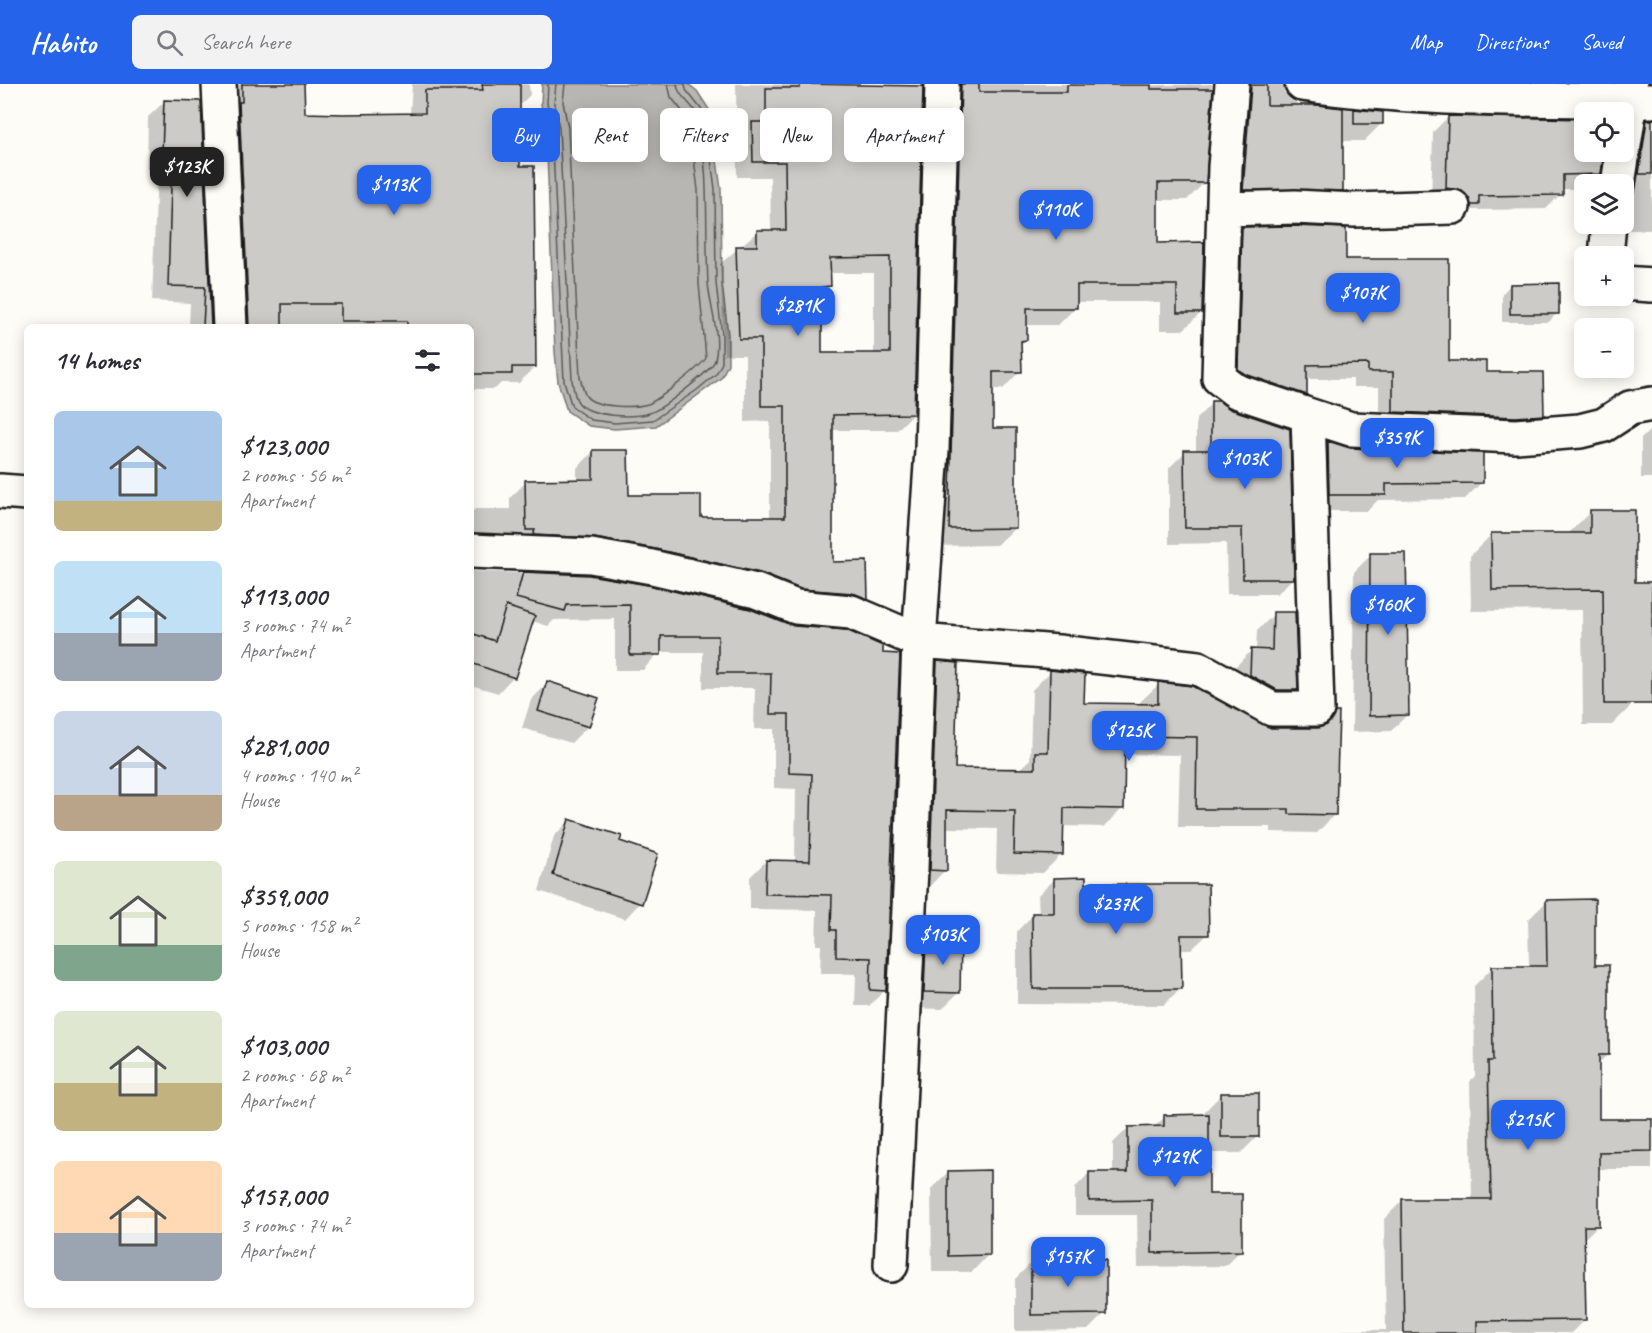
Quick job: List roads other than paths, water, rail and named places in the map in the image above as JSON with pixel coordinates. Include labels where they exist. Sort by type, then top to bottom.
[{"type":"street","points":[[219,84],[230,324]]},
{"type":"street","points":[[891,1265],[911,869],[919,641],[932,450],[942,84]]},
{"type":"street","points":[[1232,84],[1224,208],[1219,378],[1236,391],[1351,429],[1516,436],[1580,431],[1604,424],[1630,408],[1652,404]]},
{"type":"street","points":[[1302,84],[1356,92],[1449,98],[1638,95],[1620,174]]},
{"type":"street","points":[[1224,208],[1295,207],[1354,210],[1453,207]]},
{"type":"street","points":[[1634,284],[1652,285]]},
{"type":"street","points":[[474,551],[591,556],[652,567],[756,591],[796,607],[851,612],[919,641],[1058,652],[1198,668],[1272,709],[1317,709],[1308,415]]},
{"type":"street","points":[[0,491],[24,493]]},
{"type":"water","points":[[542,84],[688,84],[697,91],[708,108],[660,108],[660,162],[717,162],[721,189],[722,283],[728,334],[728,364],[721,378],[656,426],[615,429],[589,426],[567,411],[558,382],[555,352],[547,162],[560,162],[560,108],[542,108]]}]
